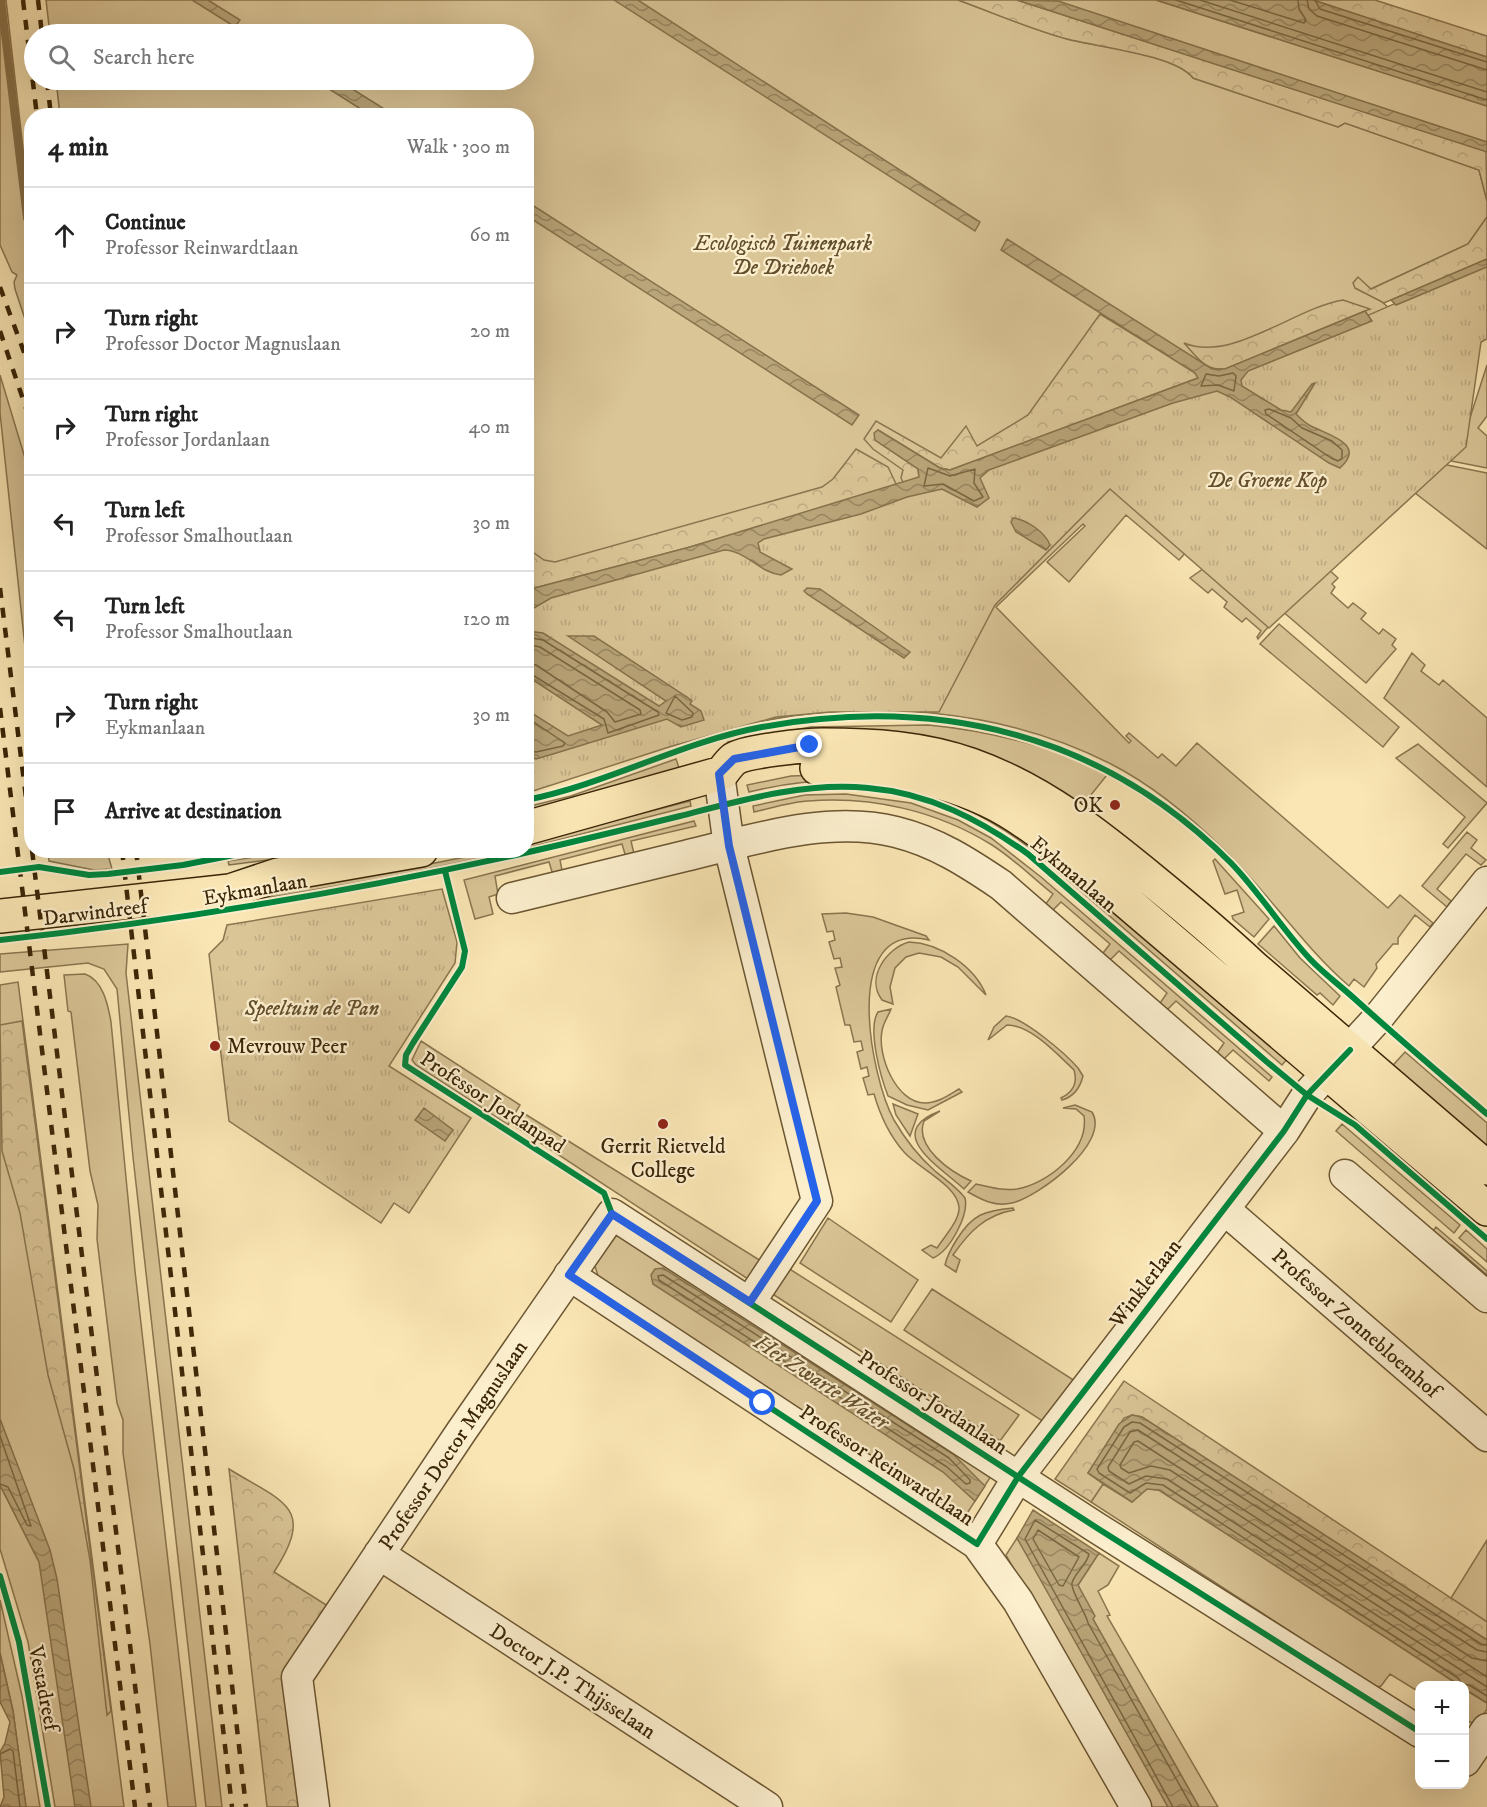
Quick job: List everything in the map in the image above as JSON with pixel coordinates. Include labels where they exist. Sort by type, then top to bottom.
[{"type":"main road","name":"Eykmanlaan","points":[[534,826],[720,774],[739,781],[780,772],[832,766],[870,769],[964,790],[1006,810],[1046,836],[1340,1061],[1487,1168]]},
{"type":"main road","name":"Eykmanlaan","points":[[278,875],[375,858]]},
{"type":"main road","name":"Darwindreef","points":[[0,896],[230,873],[278,875]]},
{"type":"main road","name":"Darwindreef","points":[[0,916],[231,891],[278,875]]},
{"type":"main road","name":"Eykmanlaan","points":[[1340,1061],[1487,1209]]},
{"type":"street","points":[[720,774],[729,846],[817,1201],[750,1302]]},
{"type":"street","points":[[512,898],[799,830],[858,828],[894,832],[950,851],[1001,885],[1060,933],[1284,1131]]},
{"type":"street","name":"Winklerlaan","points":[[977,1544],[1018,1477],[1284,1131],[1307,1095],[1340,1061],[1487,882]]},
{"type":"street","points":[[1345,1175],[1487,1297]]},
{"type":"street","name":"Professor Zonnebloemhof","points":[[1224,1209],[1487,1437]]},
{"type":"street","name":"Professor Jordanlaan","points":[[612,1214],[1097,1528],[1415,1729]]},
{"type":"street","name":"Professor Doctor Magnuslaan","points":[[314,1807],[297,1677],[612,1214]]},
{"type":"street","name":"Professor Reinwardtlaan","points":[[569,1275],[977,1544],[1018,1601],[1136,1807]]},
{"type":"street","name":"Doctor J.P. Thijsselaan","points":[[380,1554],[767,1807]]},
{"type":"street","points":[[1469,1755],[1487,1729]]},
{"type":"street","points":[[1469,1764],[1487,1775]]},
{"type":"green space","points":[[0,0],[6,0],[24,157],[24,316],[15,289],[14,282],[17,275],[12,272],[0,245]]},
{"type":"green space","name":"Ecologisch Tuinenpark De Driehoek","points":[[46,0],[958,0],[1053,35],[1153,57],[1184,70],[1193,78],[1338,127],[1345,123],[1479,170],[1487,201],[1487,217],[1468,244],[1371,289],[1355,288],[1381,301],[1389,308],[1487,277],[1291,341],[1195,381],[950,470],[690,547],[534,588],[534,108],[59,108],[57,90],[534,90],[534,24],[49,24]]},
{"type":"green space","points":[[958,0],[1017,0],[1486,151],[1487,201],[1479,170],[1345,123],[1338,127],[1193,78],[1170,63],[1053,35]]},
{"type":"green space","points":[[1052,0],[1156,0],[1487,106],[1487,142]]},
{"type":"green space","points":[[1313,0],[1375,0],[1487,36],[1487,57]]},
{"type":"green space","points":[[1487,217],[1487,259],[1384,303],[1355,288],[1353,283],[1358,277],[1371,289],[1468,244]]},
{"type":"green space","name":"De Groene Kop","points":[[1487,263],[1487,339],[1481,342],[1466,447],[1269,628],[1110,489],[995,605],[939,712],[830,712],[776,717],[669,747],[534,791],[534,595],[870,502],[1219,381]]},
{"type":"green space","points":[[1343,300],[1370,309],[1225,369],[1212,368],[1207,365],[1197,358],[1184,343],[1203,347],[1222,346],[1263,332],[1324,305]]},
{"type":"green space","points":[[1100,314],[1196,373],[1198,378],[950,470],[940,468],[878,430],[875,440],[918,469],[919,477],[904,484],[901,478],[903,470],[873,449],[864,439],[876,421],[941,458],[966,426],[977,446],[1028,415]]},
{"type":"green space","points":[[1487,365],[1487,416],[1478,428],[1487,436],[1487,468],[1446,460],[1467,427]]},
{"type":"green space","points":[[0,375],[24,455],[24,638],[0,413]]},
{"type":"green space","points":[[856,449],[888,467],[897,486],[690,547],[534,588],[534,553],[544,560],[555,562],[822,487],[833,479]]},
{"type":"green space","points":[[1442,464],[1487,473],[1487,549],[1410,489]]},
{"type":"green space","points":[[1108,476],[1190,548],[1179,560],[1126,515],[1069,582],[1047,562],[1085,526],[1083,524],[996,607],[1129,743],[1131,741],[1126,736],[1129,733],[1158,758],[1162,754],[1176,766],[1197,743],[1388,908],[1400,895],[1433,923],[1430,927],[1415,915],[1398,938],[1398,944],[1393,944],[1376,964],[1377,968],[1364,987],[1354,979],[1349,986],[1332,971],[1242,868],[1186,815],[1127,773],[1069,745],[1025,730],[933,713],[886,710],[840,711],[748,724]]},
{"type":"green space","points":[[1210,564],[1274,620],[1258,639],[1261,631],[1246,618],[1242,622],[1224,607],[1227,602],[1212,589],[1208,593],[1190,578]]},
{"type":"green space","points":[[1326,567],[1338,578],[1332,584],[1335,587],[1331,593],[1348,608],[1353,603],[1366,613],[1361,619],[1379,634],[1383,629],[1396,639],[1392,645],[1396,649],[1366,683],[1281,610]]},
{"type":"green space","points":[[1279,624],[1399,727],[1383,747],[1260,644]]},
{"type":"green space","points":[[1412,653],[1425,665],[1421,671],[1439,685],[1443,680],[1487,718],[1487,787],[1384,698]]},
{"type":"green space","points":[[928,725],[1020,741],[1067,756],[1107,775],[1086,801],[1063,804],[723,748],[728,742],[811,727]]},
{"type":"green space","points":[[1418,744],[1487,803],[1448,848],[1443,844],[1465,817],[1396,758]]},
{"type":"green space","points":[[676,759],[679,768],[534,812],[534,805],[571,796]]},
{"type":"green space","points":[[850,774],[903,782],[936,790],[1003,817],[1035,837],[1133,914],[1294,1051],[1282,1065],[1039,855],[971,811],[937,797],[902,787],[866,781],[828,780],[749,792],[747,785],[791,776]]},
{"type":"green space","points":[[846,794],[911,803],[958,820],[991,838],[1041,877],[1272,1077],[1269,1081],[1233,1050],[1221,1062],[1215,1056],[1224,1043],[1176,1001],[1165,1012],[1158,1006],[1167,993],[1119,951],[1107,963],[1100,957],[1110,944],[1061,902],[1050,913],[1043,908],[1053,894],[1008,856],[971,833],[904,808],[856,801],[808,801],[754,812],[753,806],[805,795]]},
{"type":"green space","points":[[690,801],[691,806],[534,846],[534,841]]},
{"type":"green space","points":[[694,821],[696,826],[631,841],[635,858],[627,861],[622,844],[560,860],[563,875],[554,878],[549,862],[495,876],[498,894],[489,897],[493,914],[475,919],[464,880]]},
{"type":"green space","points":[[1467,832],[1477,840],[1471,848],[1486,860],[1481,865],[1466,854],[1437,889],[1451,901],[1447,907],[1422,886]]},
{"type":"green space","points":[[49,858],[109,858],[112,869],[94,870],[49,861]]},
{"type":"green space","points":[[247,858],[283,858],[229,865],[228,861]]},
{"type":"green space","points":[[460,858],[480,858],[384,878],[242,902],[241,896]]},
{"type":"green space","points":[[1215,859],[1269,919],[1254,937],[1233,919],[1232,916],[1244,912],[1237,890],[1225,894],[1213,861]]},
{"type":"green space","name":"Speeltuin de Pan","points":[[442,889],[457,942],[455,963],[389,1066],[471,1118],[409,1213],[394,1203],[381,1223],[229,1121],[209,954],[223,940],[227,925]]},
{"type":"green space","points":[[846,913],[873,917],[926,936],[929,940],[901,940],[882,953],[872,977],[869,1006],[871,1039],[877,1071],[894,1120],[923,1159],[965,1198],[964,1214],[957,1232],[946,1248],[933,1258],[922,1250],[931,1245],[937,1248],[959,1212],[957,1199],[952,1191],[904,1152],[886,1124],[874,1094],[868,1095],[863,1078],[869,1076],[867,1067],[861,1069],[857,1052],[863,1050],[861,1041],[854,1042],[850,1025],[845,1025],[836,987],[840,985],[835,968],[842,967],[840,958],[834,959],[829,942],[835,940],[833,931],[827,932],[822,914]]},
{"type":"green space","points":[[1274,926],[1300,958],[1340,996],[1333,1005],[1320,993],[1317,995],[1258,944]]},
{"type":"green space","points":[[909,942],[933,947],[955,958],[974,975],[986,995],[958,967],[941,957],[919,953],[906,957],[895,968],[890,987],[893,1004],[882,1000],[877,991],[876,982],[881,965],[893,951]]},
{"type":"green space","points":[[128,944],[126,973],[222,1807],[206,1807],[133,1157],[117,989],[104,969],[88,963],[0,972],[0,954]]},
{"type":"green space","points":[[85,974],[100,987],[111,1022],[135,1271],[196,1807],[168,1807],[150,1644],[123,1453],[123,1420],[117,1403],[97,1239],[98,1205],[90,1171],[71,1012],[68,1011],[64,975]]},
{"type":"green space","points":[[18,982],[124,1807],[55,1807],[28,1642],[0,1549],[0,1485],[38,1560],[29,1499],[0,1419],[0,985]]},
{"type":"green space","points":[[891,1009],[883,1028],[881,1041],[886,1064],[897,1087],[915,1101],[925,1103],[939,1100],[959,1089],[962,1092],[928,1110],[907,1105],[888,1096],[879,1066],[874,1030],[878,1012]]},
{"type":"green space","points":[[1006,1016],[1034,1030],[1078,1068],[1083,1076],[1073,1094],[1066,1099],[1061,1098],[1074,1087],[1074,1070],[1034,1035],[1016,1026],[1007,1025],[988,1040],[994,1027]]},
{"type":"green space","points":[[22,1021],[111,1711],[107,1715],[90,1560],[74,1469],[48,1375],[20,1213],[2,1151],[0,1025]]},
{"type":"green space","points":[[421,1041],[520,1105],[508,1125],[416,1065],[412,1060]]},
{"type":"green space","points":[[1405,1052],[1487,1123],[1487,1162],[1385,1074]]},
{"type":"green space","points":[[893,1104],[918,1114],[910,1136],[896,1115]]},
{"type":"green space","points":[[1075,1105],[1092,1112],[1095,1125],[1091,1138],[1082,1153],[1054,1180],[1024,1199],[1006,1204],[989,1202],[968,1192],[976,1184],[1001,1189],[1017,1189],[1029,1186],[1053,1173],[1073,1153],[1084,1129],[1084,1116],[1076,1109],[1063,1108]]},
{"type":"green space","points":[[940,1111],[924,1121],[922,1131],[924,1140],[929,1149],[945,1165],[971,1181],[964,1189],[931,1161],[916,1140],[916,1130],[923,1120]]},
{"type":"green space","points":[[525,1114],[761,1261],[748,1279],[513,1125]]},
{"type":"green space","points":[[1342,1124],[1460,1225],[1454,1233],[1336,1131]]},
{"type":"green space","points":[[1013,1208],[1014,1210],[986,1220],[965,1239],[953,1255],[960,1260],[956,1272],[945,1265],[948,1254],[968,1224],[980,1215]]},
{"type":"green space","points":[[828,1218],[918,1280],[891,1322],[800,1263]]},
{"type":"green space","points":[[1436,1227],[1487,1271],[1487,1275],[1452,1245],[1430,1246],[1425,1241]]},
{"type":"green space","points":[[1466,1230],[1487,1249],[1487,1262],[1459,1238]]},
{"type":"green space","points":[[611,1237],[623,1237],[993,1473],[959,1526],[598,1276],[594,1263]]},
{"type":"green space","points":[[788,1268],[1019,1415],[1000,1441],[771,1293]]},
{"type":"green space","points":[[932,1289],[1075,1381],[1047,1424],[904,1330]]},
{"type":"green space","points":[[1124,1381],[1487,1622],[1487,1640],[1142,1417],[1132,1415],[1124,1418],[1088,1473],[1103,1484],[1091,1502],[1055,1479]]},
{"type":"green space","points":[[229,1469],[278,1499],[288,1508],[293,1519],[293,1533],[287,1550],[274,1572],[331,1608],[289,1673],[304,1807],[267,1807]]},
{"type":"green space","points":[[1103,1484],[1132,1502],[1147,1489],[1159,1490],[1453,1681],[1415,1681],[1415,1690],[1390,1674],[1381,1686],[1376,1687],[1091,1502]]},
{"type":"green space","points":[[1017,1538],[1168,1807],[1150,1807],[1006,1555]]},
{"type":"green space","points":[[1487,1540],[1487,1622],[1451,1598]]},
{"type":"green space","points":[[1099,1553],[1119,1566],[1108,1585],[1098,1591],[1110,1615],[1107,1616],[1218,1807],[1199,1807],[1093,1619],[1078,1585]]},
{"type":"green space","points":[[0,1600],[22,1696],[40,1807],[26,1807],[13,1711],[0,1653]]},
{"type":"green space","points":[[1469,1692],[1487,1703],[1487,1709],[1477,1725],[1469,1722]]},
{"type":"water","points":[[192,0],[208,0],[240,20],[237,24],[230,24]]},
{"type":"water","points":[[614,0],[638,0],[980,222],[975,231]]},
{"type":"water","points":[[1017,0],[1058,1],[1487,142],[1487,152]]},
{"type":"water","points":[[1156,0],[1313,0],[1487,57],[1487,106]]},
{"type":"water","points":[[331,90],[354,90],[383,108],[359,108]]},
{"type":"water","points":[[534,206],[859,415],[852,425],[534,221]]},
{"type":"water","points":[[1007,239],[1212,369],[1225,369],[1365,311],[1372,321],[1248,371],[1241,380],[1242,386],[1281,410],[1291,412],[1315,383],[1296,414],[1309,425],[1342,441],[1349,453],[1347,460],[1340,468],[1329,463],[1230,397],[1217,391],[1173,403],[989,470],[980,478],[989,498],[977,507],[942,489],[907,497],[861,514],[764,539],[758,543],[760,552],[792,569],[781,575],[766,570],[739,554],[724,550],[551,598],[534,608],[534,588],[690,547],[919,477],[918,469],[875,440],[874,433],[878,430],[940,468],[950,470],[1198,378],[1195,373],[1001,250]]},
{"type":"water","points":[[1487,259],[1487,267],[1396,305],[1391,300]]},
{"type":"water","points":[[1013,518],[1024,521],[1040,531],[1050,545],[1046,550],[1016,532],[1011,522]]},
{"type":"water","points":[[807,588],[820,589],[910,652],[904,658],[807,594],[804,591]]},
{"type":"water","points":[[534,632],[543,633],[659,706],[666,701],[568,636],[594,636],[687,697],[692,701],[690,704],[701,711],[704,720],[681,727],[667,719],[534,758],[534,714],[568,736],[602,725],[534,681]]},
{"type":"water","points":[[424,1108],[453,1130],[445,1141],[415,1120]]},
{"type":"water","name":"Het Zwarte Water","points":[[663,1268],[953,1454],[985,1486],[975,1501],[943,1472],[653,1284],[651,1275],[655,1269]]},
{"type":"water","points":[[1132,1415],[1142,1417],[1487,1640],[1487,1703],[1469,1692],[1469,1681],[1453,1681],[1159,1490],[1147,1489],[1132,1502],[1088,1473],[1119,1424]]},
{"type":"water","points":[[0,1419],[50,1550],[57,1579],[91,1807],[75,1807],[39,1562],[0,1485]]},
{"type":"water","points":[[1033,1510],[1099,1553],[1078,1585],[1095,1616],[1093,1619],[1199,1807],[1168,1807],[1017,1538]]},
{"type":"water","points":[[0,1653],[13,1711],[26,1807],[0,1807],[4,1797],[0,1752],[5,1743],[10,1722],[0,1702]]},
{"type":"waterway","points":[[1,0],[24,193]]},
{"type":"railway","points":[[23,0],[26,24]]},
{"type":"railway","points":[[38,0],[41,24]]},
{"type":"railway","points":[[34,90],[36,108]]},
{"type":"railway","points":[[48,90],[50,108]]},
{"type":"railway","points":[[0,287],[24,352]]},
{"type":"railway","points":[[0,331],[24,402]]},
{"type":"railway","points":[[0,588],[24,782]]},
{"type":"railway","points":[[0,708],[135,1807]]},
{"type":"railway","points":[[33,858],[150,1807]]},
{"type":"railway","points":[[123,858],[232,1807]]},
{"type":"railway","points":[[137,858],[246,1807]]},
{"type":"cycle path","points":[[534,798],[586,784],[702,742],[762,727],[828,718],[892,717],[954,722],[1015,735],[1073,755],[1129,783],[1181,819],[1231,863],[1315,964],[1487,1114]]},
{"type":"cycle path","points":[[534,851],[727,804],[797,790],[868,788],[912,796],[953,810],[991,830],[1028,854],[1267,1062],[1307,1095],[1355,1125],[1487,1239]]},
{"type":"cycle path","points":[[729,846],[817,1201],[750,1302]]},
{"type":"cycle path","points":[[0,872],[39,867],[89,875],[108,874],[219,858]]},
{"type":"cycle path","points":[[0,940],[131,924],[261,904],[391,881],[501,858]]},
{"type":"cycle path","name":"Professor Jordanpad","points":[[445,871],[465,951],[462,967],[406,1055],[405,1065],[604,1193],[612,1214]]},
{"type":"cycle path","points":[[612,1214],[569,1275],[977,1544],[1018,1477],[1284,1131],[1307,1095],[1350,1050]]},
{"type":"cycle path","points":[[612,1214],[1097,1528],[1415,1729]]},
{"type":"cycle path","name":"Vestadreef","points":[[0,1576],[19,1642],[48,1807]]},
{"type":"place","name":"OK","points":[[1115,805]]},
{"type":"place","name":"Mevrouw Peer","points":[[215,1046]]},
{"type":"place","name":"Gerrit Rietveld College","points":[[663,1124]]},
{"type":"route","points":[[763,1403],[569,1275],[612,1214],[750,1302],[817,1201],[729,846],[719,774],[734,759],[810,745]]}]
